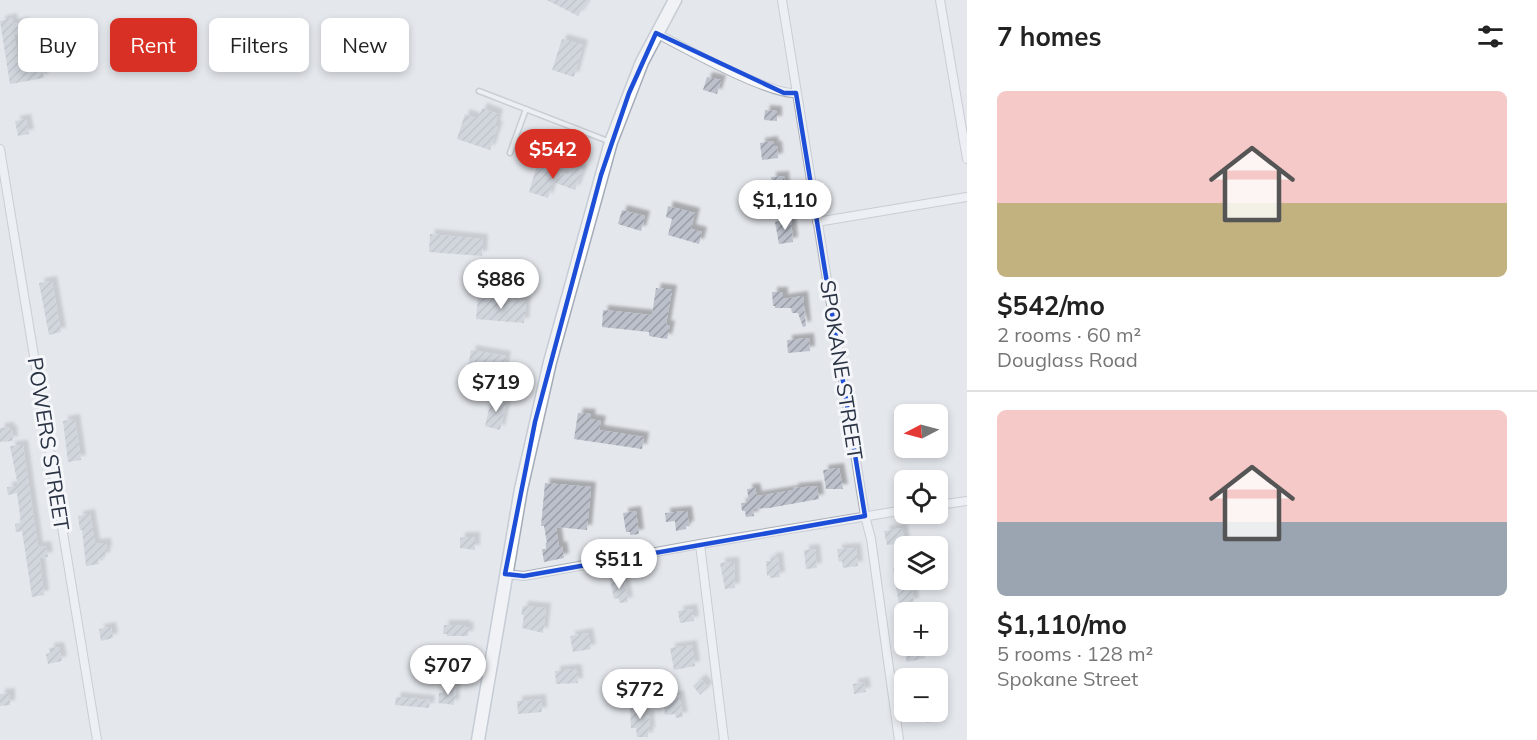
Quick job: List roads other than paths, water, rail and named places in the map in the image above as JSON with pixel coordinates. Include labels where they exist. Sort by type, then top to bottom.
[{"type":"main road","points":[[478,740],[505,574],[535,422],[611,142],[629,93],[656,33],[675,0]]},
{"type":"street","name":"SPOKANE STREET","points":[[782,0],[865,516],[871,538],[898,740]]},
{"type":"street","points":[[940,0],[967,159]]},
{"type":"street","points":[[656,33],[715,63],[784,93],[796,93]]},
{"type":"street","name":"POWERS STREET","points":[[0,149],[97,740]]},
{"type":"street","points":[[817,222],[967,198]]},
{"type":"street","points":[[948,504],[967,501]]},
{"type":"street","points":[[505,574],[524,576],[894,512]]},
{"type":"street","points":[[700,544],[724,740]]},
{"type":"lane","points":[[479,91],[611,142]]},
{"type":"lane","points":[[510,153],[526,109]]}]
